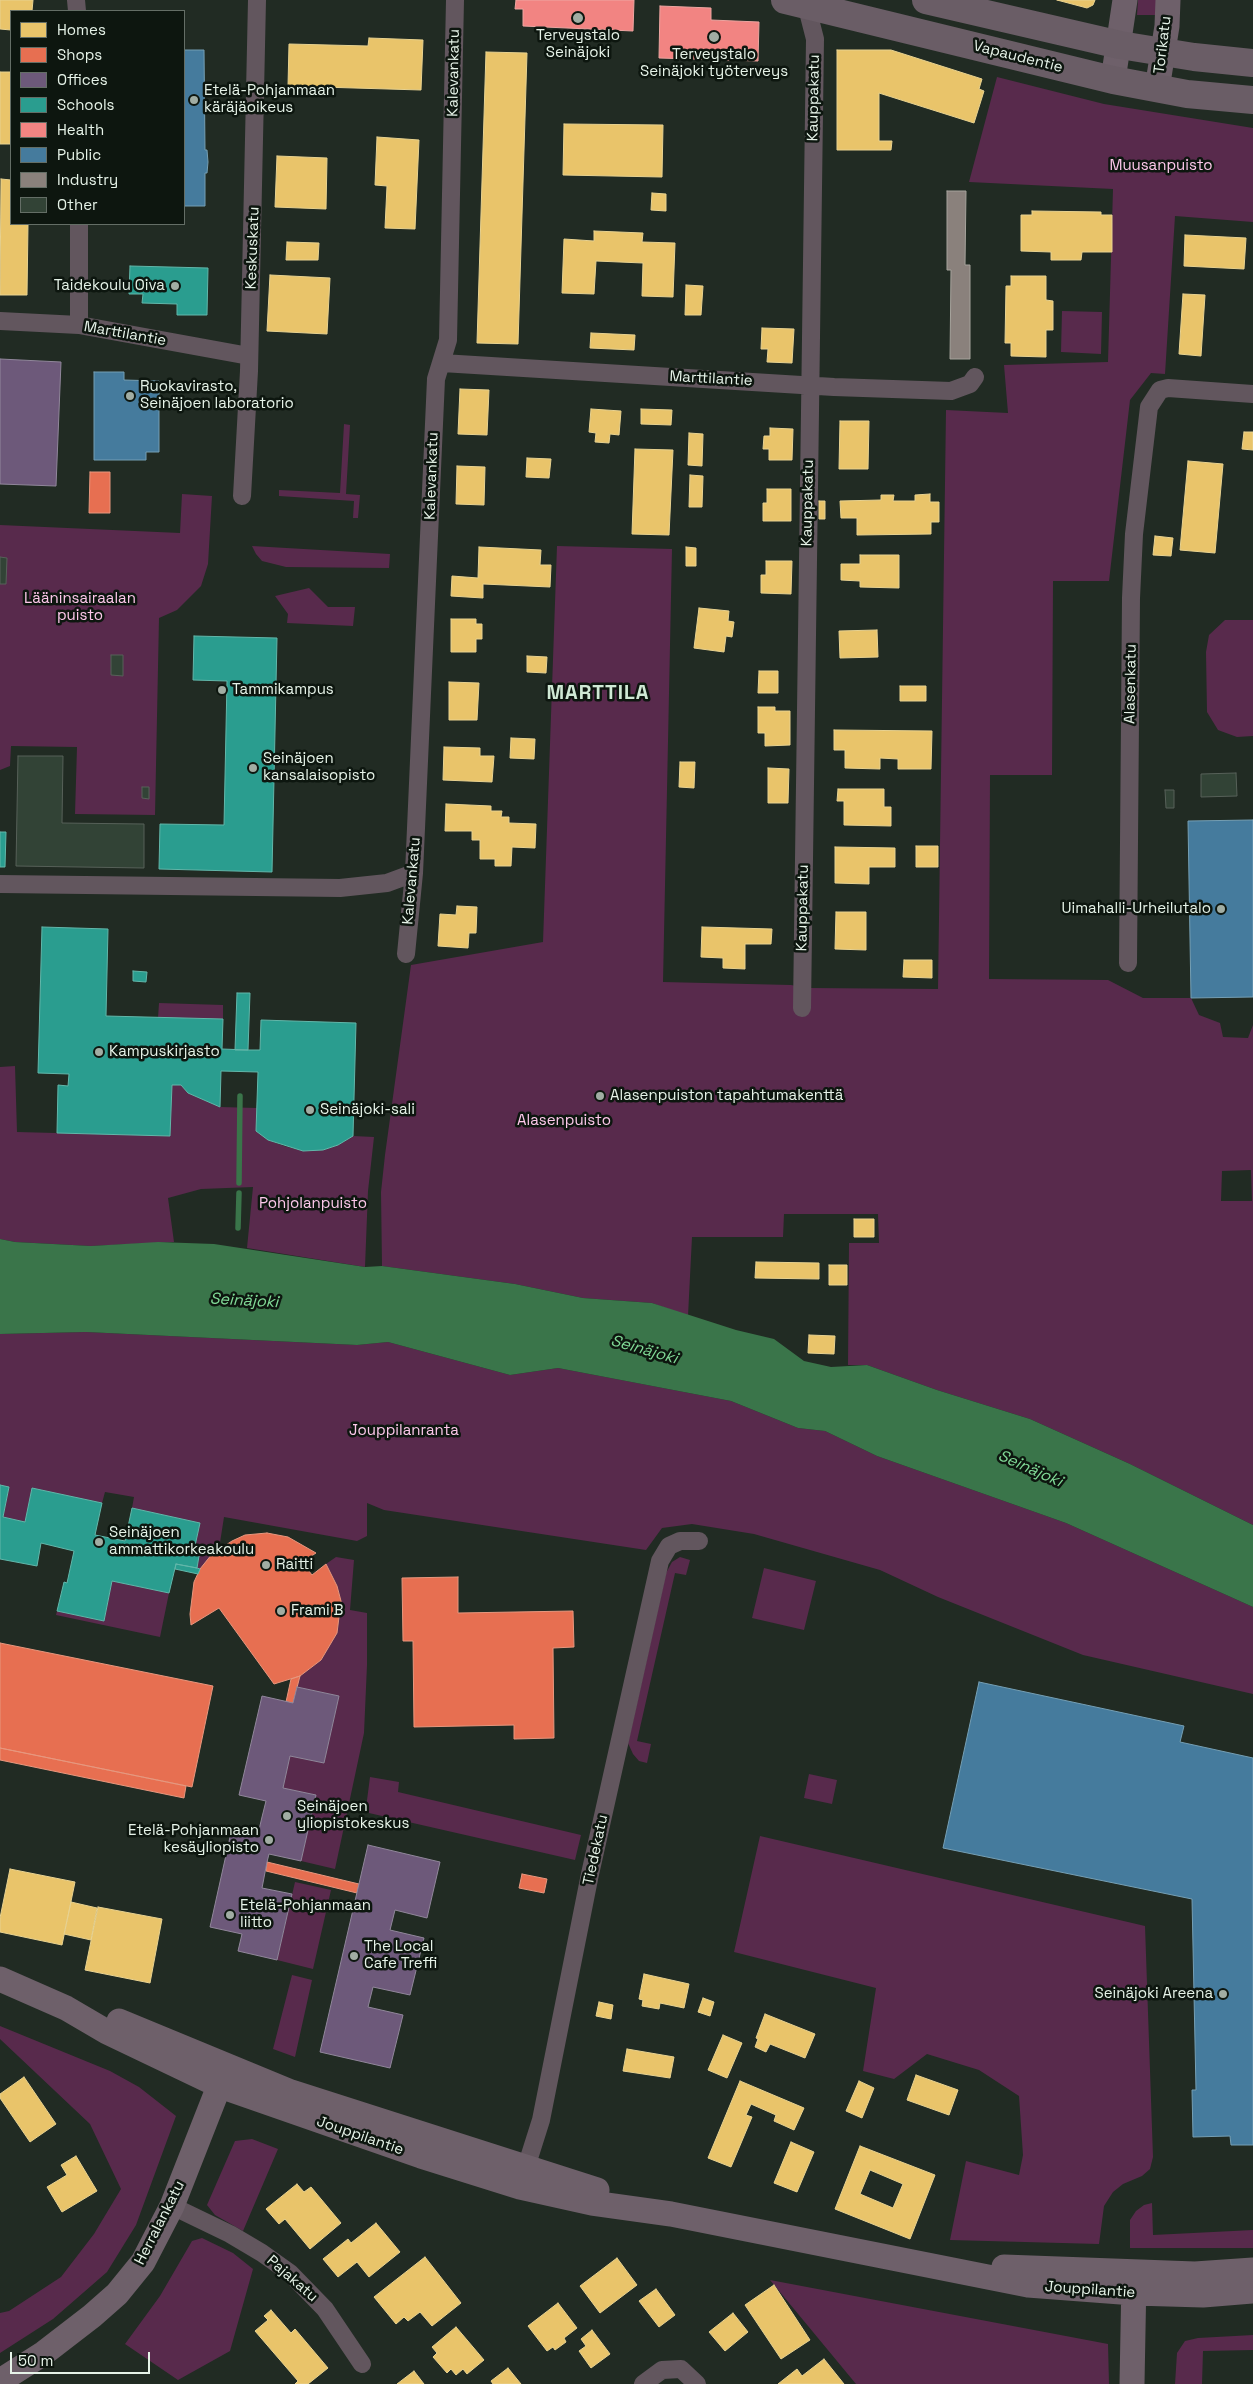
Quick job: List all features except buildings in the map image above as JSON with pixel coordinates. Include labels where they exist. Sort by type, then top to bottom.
[{"type":"main road","points":[[926,0],[1120,44],[1163,52],[1253,63]]},
{"type":"main road","points":[[1113,80],[1120,44],[1125,0]]},
{"type":"main road","name":"Torikatu","points":[[1157,89],[1167,26],[1168,0]]},
{"type":"main road","name":"Vapaudentie","points":[[799,2],[1113,80],[1157,89],[1253,100]]},
{"type":"main road","name":"Jouppilantie","points":[[0,1979],[66,2008],[113,2019],[154,2034],[224,2076],[292,2092],[523,2177],[671,2214],[929,2265],[1134,2282],[1203,2294],[1253,2291]]},
{"type":"main road","name":"Herralankatu","points":[[0,2381],[44,2352],[117,2294],[143,2262],[172,2206],[224,2076]]},
{"type":"main road","name":"Jouppilantie","points":[[1134,2282],[1195,2274],[1253,2270]]},
{"type":"main road","points":[[1132,2384],[1134,2282]]},
{"type":"street","name":"Keskuskatu","points":[[242,496],[249,356],[257,0]]},
{"type":"street","name":"Kalevankatu","points":[[406,954],[414,873],[436,379],[448,340],[455,0]]},
{"type":"street","name":"Kauppakatu","points":[[799,2],[815,39],[802,1008]]},
{"type":"street","points":[[79,225],[79,325]]},
{"type":"street","name":"Marttilantie","points":[[0,321],[79,325],[249,356]]},
{"type":"street","name":"Marttilantie","points":[[442,363],[810,385],[951,391],[970,384],[975,376]]},
{"type":"street","name":"Alasenkatu","points":[[1128,963],[1134,534],[1149,407],[1160,390],[1168,388],[1253,394]]},
{"type":"street","points":[[0,884],[340,888],[387,884],[402,880],[414,873]]},
{"type":"street","name":"Tiedekatu","points":[[523,2177],[541,2120],[590,1874],[660,1561],[669,1546],[680,1541],[700,1541]]},
{"type":"street","name":"Pajakatu","points":[[172,2206],[230,2234],[262,2253],[290,2274],[325,2308],[362,2364]]},
{"type":"street","points":[[643,2384],[662,2370],[681,2369],[697,2384]]},
{"type":"green space","points":[[1138,0],[1157,0],[1157,15],[1137,15]]},
{"type":"green space","points":[[997,77],[1104,104],[1253,128],[1253,222],[1175,216],[1165,374],[1151,373],[1130,400],[1109,581],[1053,581],[1052,775],[990,775],[989,979],[1108,980],[1143,998],[1191,998],[1199,1015],[1220,1023],[1223,1037],[1248,1038],[1253,1025],[1253,1525],[1130,1464],[1030,1419],[937,1390],[867,1365],[848,1365],[849,1243],[879,1243],[878,1214],[784,1214],[783,1237],[692,1237],[688,1316],[652,1303],[583,1298],[515,1284],[382,1266],[381,1192],[411,965],[543,942],[557,546],[672,549],[663,982],[791,985],[808,988],[938,989],[946,410],[1008,413],[1004,365],[1108,362],[1113,189],[969,182]],"holes":[[[1251,1170],[1252,1201],[1221,1201],[1222,1171]]]},
{"type":"green space","points":[[1062,311],[1102,312],[1101,354],[1061,352]]},
{"type":"green space","points":[[344,424],[350,425],[346,494],[360,495],[358,518],[353,518],[354,501],[279,496],[279,490],[340,493]]},
{"type":"green space","name":"Lääninsairaalan puisto","points":[[182,494],[212,496],[208,564],[201,586],[177,610],[159,618],[155,815],[75,814],[77,747],[11,746],[10,766],[0,770],[0,525],[180,533]]},
{"type":"green space","points":[[252,546],[390,554],[389,568],[286,567],[262,561]]},
{"type":"green space","points":[[309,588],[328,607],[355,607],[353,626],[287,623],[288,614],[275,596]]},
{"type":"green space","points":[[1225,620],[1253,620],[1253,736],[1237,737],[1218,730],[1207,712],[1206,652],[1209,635]]},
{"type":"green space","points":[[159,1003],[223,1005],[223,1019],[158,1018]]},
{"type":"green space","name":"Pohjolanpuisto","points":[[15,1066],[17,1132],[170,1136],[172,1085],[181,1085],[188,1093],[220,1107],[257,1108],[256,1131],[268,1140],[284,1146],[303,1151],[323,1150],[338,1145],[353,1136],[374,1137],[368,1191],[365,1267],[247,1248],[253,1187],[201,1189],[168,1198],[174,1242],[91,1246],[15,1242],[0,1239],[0,1067]]},
{"type":"green space","name":"Jouppilanranta","points":[[86,1332],[357,1345],[388,1342],[510,1375],[558,1368],[731,1401],[798,1428],[825,1431],[877,1456],[1066,1523],[1253,1607],[1253,1694],[1083,1655],[938,1597],[880,1570],[754,1534],[692,1524],[662,1528],[646,1550],[384,1510],[367,1503],[367,1536],[357,1541],[224,1517],[219,1549],[200,1569],[197,1568],[199,1557],[193,1555],[200,1523],[132,1508],[134,1497],[105,1492],[102,1503],[32,1488],[25,1522],[3,1517],[9,1488],[0,1485],[0,1334]]},
{"type":"green space","points":[[336,1557],[354,1560],[350,1610],[367,1613],[367,1665],[364,1733],[335,1869],[301,1861],[316,1795],[283,1788],[290,1756],[324,1763],[339,1696],[297,1687],[300,1676],[321,1660],[337,1633],[341,1601],[337,1586],[326,1564]]},
{"type":"green space","points":[[680,1557],[690,1560],[686,1575],[675,1573],[637,1741],[651,1744],[647,1763],[639,1761],[628,1743],[666,1573],[672,1562]]},
{"type":"green space","points":[[764,1568],[816,1581],[804,1630],[752,1618]]},
{"type":"green space","points":[[112,1581],[169,1593],[160,1637],[56,1615],[57,1611],[104,1621]]},
{"type":"green space","points":[[809,1774],[837,1780],[832,1804],[804,1798]]},
{"type":"green space","points":[[370,1777],[399,1782],[398,1792],[581,1835],[575,1860],[369,1813],[366,1808]]},
{"type":"green space","points":[[760,1836],[1145,1926],[1153,2157],[1150,2169],[1142,2176],[1123,2184],[1113,2192],[1104,2206],[1099,2244],[950,2240],[966,2161],[1019,2175],[1023,2155],[1019,2096],[979,2070],[927,2054],[894,2079],[863,2071],[876,1988],[734,1952]]},
{"type":"green space","points":[[295,1882],[331,1890],[313,1969],[277,1960]]},
{"type":"green space","points":[[292,1975],[312,1980],[295,2057],[273,2049]]},
{"type":"green space","points":[[0,2026],[110,2071],[139,2087],[176,2116],[136,2225],[107,2272],[53,2319],[0,2353],[0,2313],[9,2311],[61,2277],[94,2234],[121,2189],[90,2124],[0,2039]]},
{"type":"green space","points":[[252,2139],[278,2149],[243,2231],[215,2215],[207,2205],[235,2141]]},
{"type":"green space","points":[[1152,2203],[1153,2235],[1253,2230],[1253,2248],[1130,2248],[1130,2220],[1136,2211],[1144,2205]]},
{"type":"green space","points":[[202,2238],[233,2253],[253,2269],[230,2351],[178,2380],[125,2344],[160,2296],[192,2241]]},
{"type":"green space","points":[[770,2280],[1108,2344],[1109,2384],[856,2384]]},
{"type":"green space","points":[[1253,2335],[1253,2350],[1203,2351],[1202,2384],[1175,2384],[1177,2353],[1185,2341],[1198,2338]]},
{"type":"water","name":"Seinäjoki","points":[[0,1239],[15,1242],[91,1246],[158,1242],[214,1244],[365,1267],[382,1266],[515,1284],[583,1298],[652,1303],[736,1330],[774,1339],[804,1361],[831,1367],[867,1365],[937,1390],[1030,1419],[1130,1464],[1253,1525],[1253,1607],[1066,1523],[877,1456],[825,1431],[798,1428],[731,1401],[558,1368],[510,1375],[388,1342],[357,1345],[86,1332],[0,1334]]},
{"type":"waterway","points":[[239,1183],[240,1096]]},
{"type":"waterway","points":[[238,1228],[239,1193]]},
{"type":"place","name":"Terveystalo Seinäjoki","points":[[578,18]]},
{"type":"place","name":"Terveystalo Seinäjoki työterveys","points":[[714,37]]},
{"type":"place","name":"Etelä-Pohjanmaan käräjäoikeus","points":[[194,100]]},
{"type":"place","name":"Taidekoulu Oiva","points":[[175,286]]},
{"type":"place","name":"Ruokavirasto, Seinäjoen laboratorio","points":[[130,396]]},
{"type":"place","name":"Tammikampus","points":[[222,690]]},
{"type":"place","name":"Seinäjoen kansalaisopisto","points":[[253,768]]},
{"type":"place","name":"Uimahalli-Urheilutalo","points":[[1221,909]]},
{"type":"place","name":"Kampuskirjasto","points":[[99,1052]]},
{"type":"place","name":"Alasenpuiston tapahtumakenttä","points":[[600,1096]]},
{"type":"place","name":"Seinäjoki-sali","points":[[310,1110]]},
{"type":"place","name":"Seinäjoen ammattikorkeakoulu","points":[[99,1542]]},
{"type":"place","name":"Raitti","points":[[266,1565]]},
{"type":"place","name":"Frami B","points":[[281,1611]]},
{"type":"place","name":"Seinäjoen yliopistokeskus","points":[[287,1816]]},
{"type":"place","name":"Etelä-Pohjanmaan kesäyliopisto","points":[[269,1840]]},
{"type":"place","name":"Etelä-Pohjanmaan liitto","points":[[230,1915]]},
{"type":"place","name":"The Local Cafe Treffi","points":[[354,1956]]},
{"type":"place","name":"Seinäjoki Areena","points":[[1223,1994]]},
{"type":"district","name":"MARTTILA","points":[[598,694]]},
{"type":"park label","name":"Muusanpuisto","points":[[1161,166]]},
{"type":"park label","name":"Alasenpuisto","points":[[564,1121]]}]
